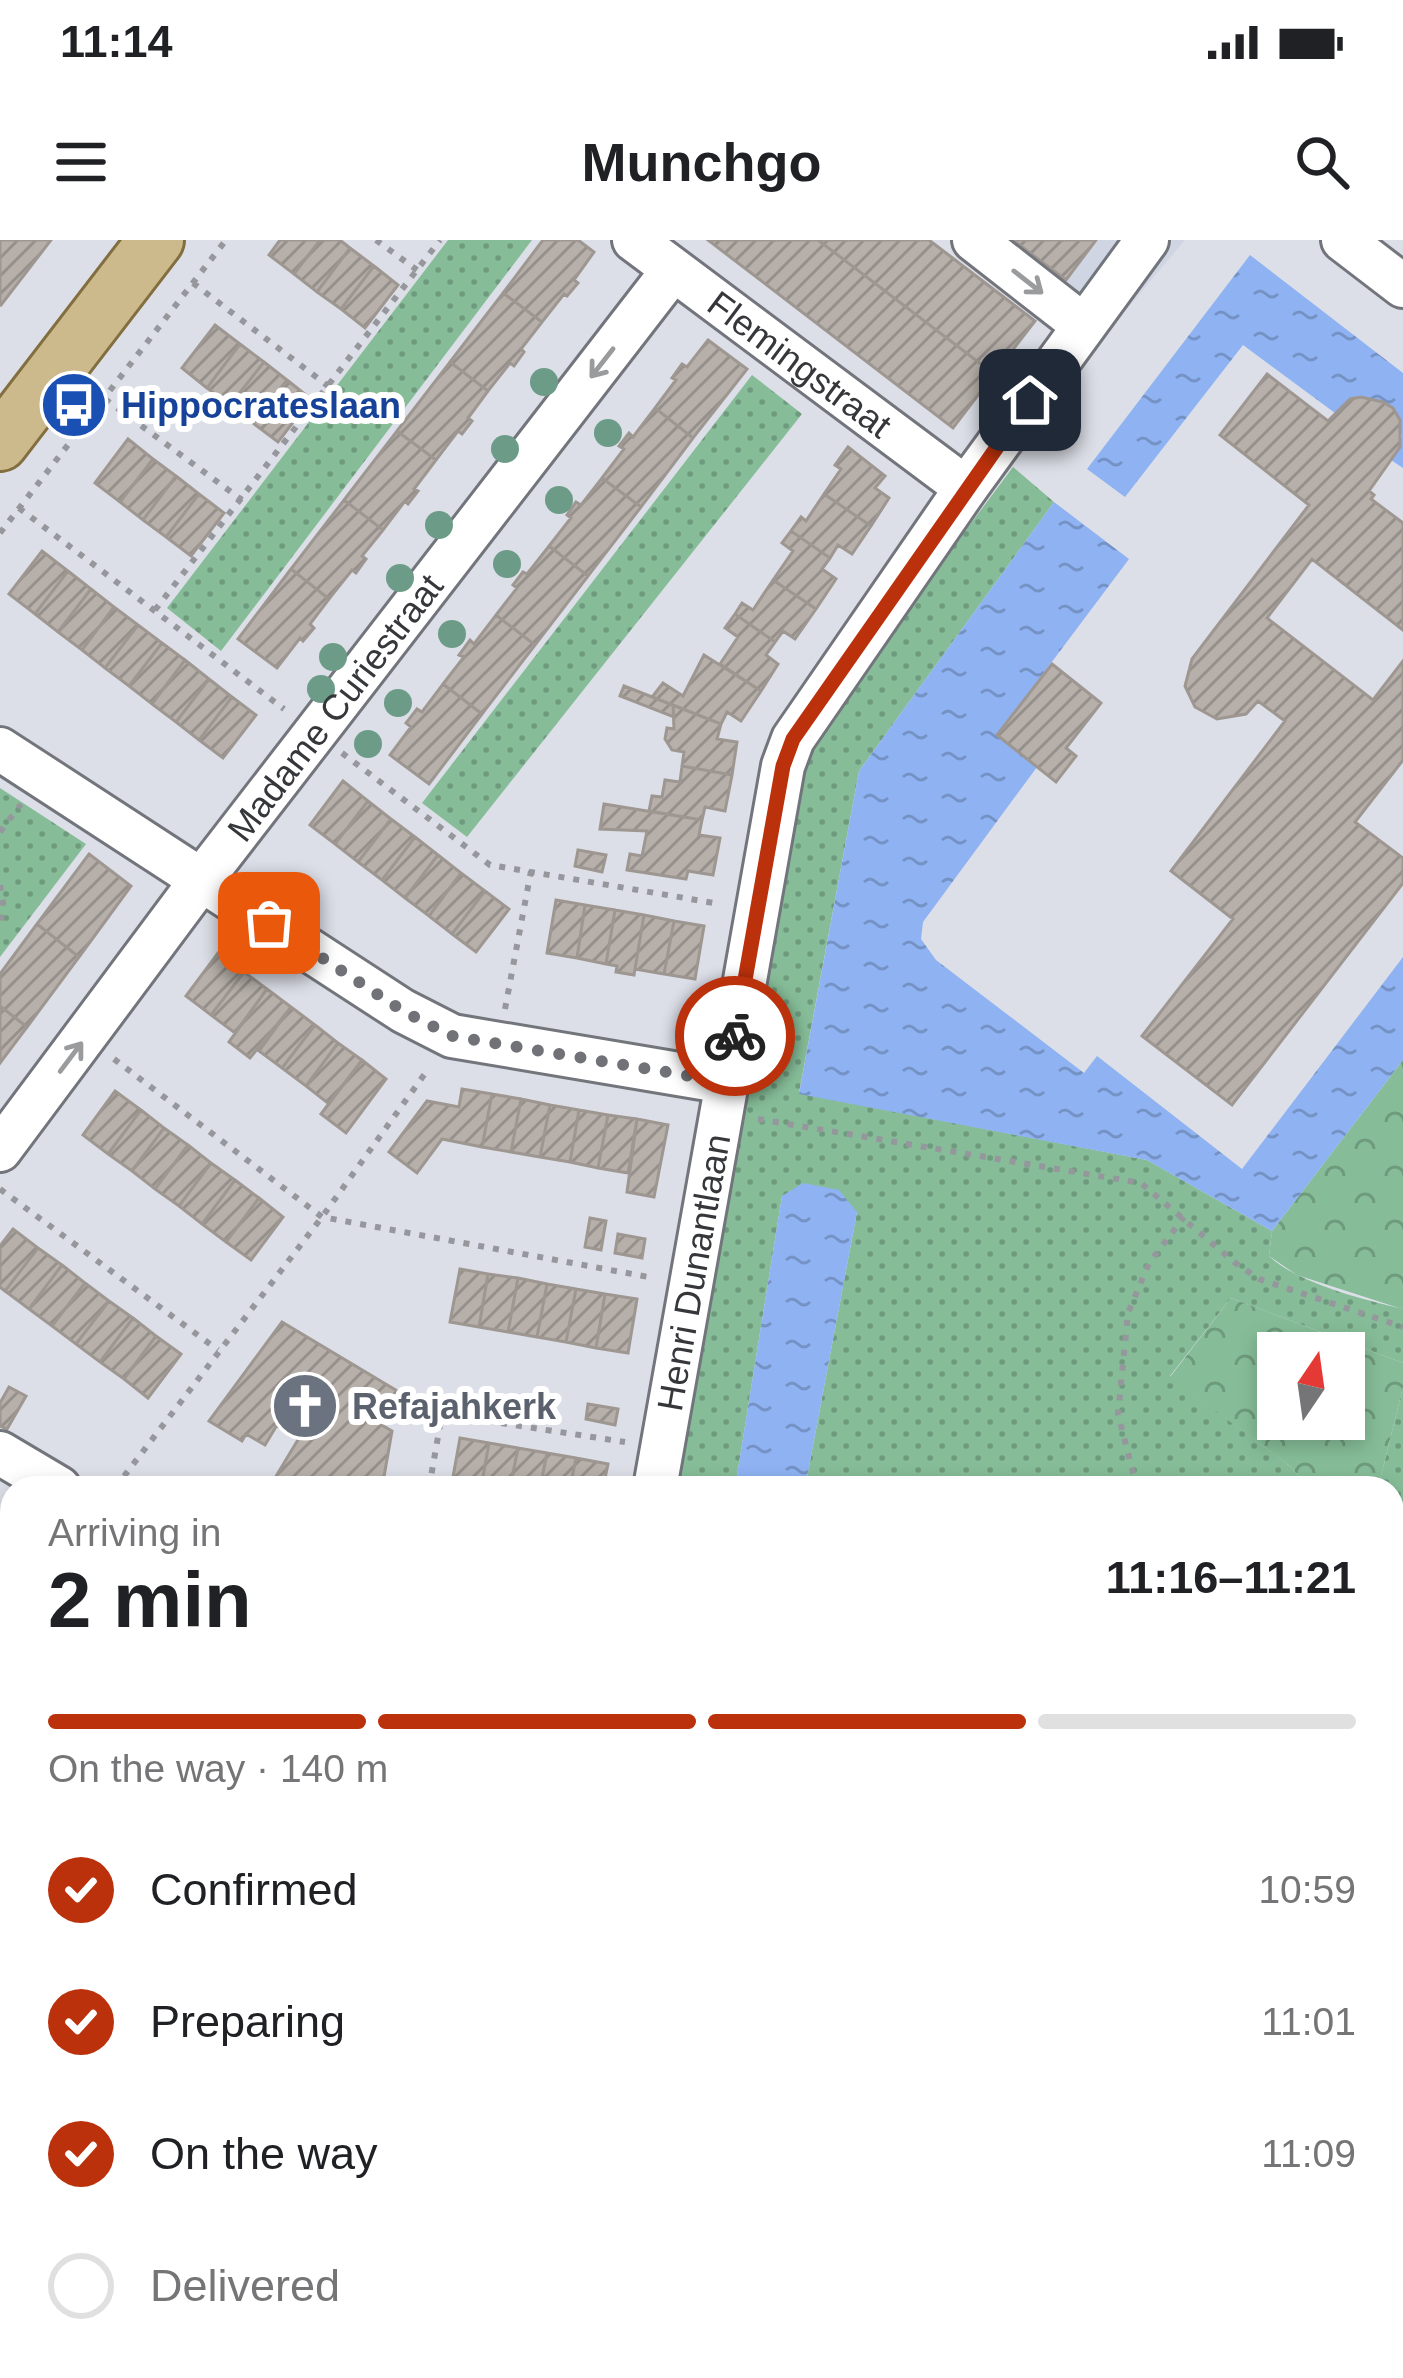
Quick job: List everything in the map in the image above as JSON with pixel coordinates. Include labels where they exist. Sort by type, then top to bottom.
[{"type":"main road","points":[[0,443],[156,240]]},
{"type":"street","name":"Flemingstraat","points":[[634,240],[966,488]]},
{"type":"street","points":[[974,240],[1083,325]]},
{"type":"street","name":"Henri Dunantlaan","points":[[659,1468],[783,766],[793,739],[966,488],[1147,240]]},
{"type":"street","points":[[1343,240],[1403,286]]},
{"type":"street","name":"Madame Curiestraat","points":[[0,1150],[202,879],[673,270]]},
{"type":"street","points":[[0,749],[403,1011],[452,1036],[724,1097]]},
{"type":"street","points":[[0,1453],[39,1476]]},
{"type":"path","points":[[0,533],[226,240]]},
{"type":"path","points":[[376,240],[417,270]]},
{"type":"path","points":[[155,610],[440,240]]},
{"type":"path","points":[[193,283],[329,387]]},
{"type":"path","points":[[105,399],[242,500]]},
{"type":"path","points":[[20,508],[490,865],[759,910]]},
{"type":"path","points":[[498,1043],[531,871]]},
{"type":"path","points":[[0,885],[0,929]]},
{"type":"path","points":[[125,1476],[322,1217],[452,1036]]},
{"type":"path","points":[[86,1037],[322,1217],[693,1285]]},
{"type":"path","points":[[724,1097],[1141,1183],[1259,1279],[1403,1327]]},
{"type":"path","points":[[0,1189],[218,1351]]},
{"type":"path","points":[[1134,1476],[1118,1414],[1128,1313],[1149,1263],[1184,1217]]},
{"type":"path","points":[[431,1476],[442,1414],[659,1468]]},
{"type":"shaded area","points":[[1003,240],[1185,240],[1114,324]]},
{"type":"green space","points":[[448,240],[532,240],[221,651],[167,608]]},
{"type":"green space","points":[[752,375],[802,414],[467,837],[422,803]]},
{"type":"green space","points":[[1013,467],[1054,502],[859,771],[799,1093],[1147,1160],[1272,1231],[1269,1256],[1281,1266],[1332,1289],[1403,1309],[1403,1363],[1365,1349],[1365,1332],[1321,1332],[1231,1298],[1170,1376],[1298,1476],[807,1476],[857,1212],[782,1196],[737,1476],[674,1476],[804,758],[827,716]]},
{"type":"green space","points":[[0,788],[86,844],[0,957]]},
{"type":"green space","points":[[1403,1060],[1402,1309],[1297,1275],[1269,1256],[1272,1231]]},
{"type":"green space","points":[[1231,1298],[1321,1332],[1257,1332],[1257,1440],[1365,1440],[1365,1349],[1403,1363],[1403,1387],[1381,1476],[1298,1476],[1170,1377]]},
{"type":"green space","points":[[1403,1387],[1403,1476],[1381,1476]]},
{"type":"water","points":[[1250,255],[1403,373],[1403,468],[1391,460],[1402,436],[1393,408],[1363,398],[1335,413],[1243,345],[1125,497],[1087,469]]},
{"type":"water","points":[[1054,502],[1129,559],[997,735],[1037,767],[923,922],[921,939],[936,960],[1084,1073],[1097,1056],[1242,1169],[1403,957],[1403,1060],[1272,1231],[1147,1160],[799,1094],[859,771]]},
{"type":"water","points":[[803,1183],[839,1190],[857,1212],[807,1476],[737,1476],[782,1196]]},
{"type":"building","points":[[0,240],[51,240],[1,305],[0,304]]},
{"type":"building","points":[[280,240],[320,240],[294,274],[269,255]]},
{"type":"building","points":[[320,240],[340,240],[350,248],[317,292],[294,274]]},
{"type":"building","points":[[543,240],[578,240],[594,252],[574,280],[578,283],[542,322],[503,293]]},
{"type":"building","points":[[708,240],[818,240],[994,374],[953,428]]},
{"type":"building","points":[[818,240],[929,240],[1035,321],[994,374]]},
{"type":"building","points":[[1013,240],[1096,240],[1066,280]]},
{"type":"building","points":[[350,248],[374,266],[341,309],[317,292]]},
{"type":"building","points":[[374,266],[398,285],[365,328],[341,309]]},
{"type":"building","points":[[503,293],[542,322],[514,366],[510,363],[488,391],[450,362]]},
{"type":"building","points":[[215,325],[240,344],[207,388],[182,368]]},
{"type":"building","points":[[708,340],[747,369],[693,438],[655,408],[682,364],[687,367]]},
{"type":"building","points":[[240,344],[264,362],[230,405],[207,388]]},
{"type":"building","points":[[264,362],[287,380],[253,423],[230,405]]},
{"type":"building","points":[[450,362],[488,391],[468,418],[472,421],[436,460],[397,431]]},
{"type":"building","points":[[1267,374],[1328,421],[1350,399],[1361,397],[1383,402],[1400,420],[1400,447],[1369,491],[1374,495],[1371,499],[1403,523],[1403,630],[1312,559],[1267,618],[1373,700],[1403,661],[1403,760],[1355,822],[1403,858],[1403,883],[1232,1105],[1142,1036],[1233,919],[1171,871],[1285,721],[1258,701],[1246,714],[1217,719],[1195,707],[1185,686],[1192,659],[1309,505],[1220,435]]},
{"type":"building","points":[[287,380],[311,399],[278,442],[253,423]]},
{"type":"building","points":[[655,408],[693,438],[641,507],[602,478],[624,449],[619,446],[629,433],[633,437]]},
{"type":"building","points":[[397,431],[436,460],[414,489],[418,491],[383,530],[344,500]]},
{"type":"building","points":[[128,439],[153,459],[120,502],[95,483]]},
{"type":"building","points":[[848,447],[885,476],[875,488],[889,498],[871,526],[824,494],[841,469],[835,465]]},
{"type":"building","points":[[153,459],[176,476],[143,520],[120,502]]},
{"type":"building","points":[[176,476],[199,494],[166,537],[143,520]]},
{"type":"building","points":[[602,478],[641,507],[588,576],[549,546],[571,518],[567,515],[576,502],[581,505]]},
{"type":"building","points":[[199,494],[224,513],[191,556],[166,537]]},
{"type":"building","points":[[824,494],[871,526],[852,554],[838,545],[830,558],[791,531],[801,517],[806,521]]},
{"type":"building","points":[[344,500],[383,530],[362,556],[366,559],[356,573],[352,570],[329,599],[291,569]]},
{"type":"building","points":[[791,531],[830,558],[822,569],[836,579],[816,609],[773,580],[793,551],[782,543]]},
{"type":"building","points":[[549,546],[588,576],[535,645],[496,615],[517,588],[513,585]]},
{"type":"building","points":[[42,551],[68,571],[35,614],[9,594]]},
{"type":"building","points":[[291,569],[329,599],[310,624],[314,628],[277,668],[238,639]]},
{"type":"building","points":[[68,571],[91,589],[58,632],[35,614]]},
{"type":"building","points":[[773,580],[816,609],[795,639],[783,631],[775,642],[735,614],[742,603],[753,610]]},
{"type":"building","points":[[91,589],[114,607],[82,650],[58,632]]},
{"type":"building","points":[[114,607],[138,625],[105,668],[82,650]]},
{"type":"building","points":[[735,614],[775,642],[766,655],[778,664],[761,691],[720,664],[738,637],[725,628]]},
{"type":"building","points":[[496,615],[535,645],[482,714],[443,684],[464,657],[459,655],[470,640],[474,644]]},
{"type":"building","points":[[138,625],[162,643],[129,686],[105,668]]},
{"type":"building","points":[[162,643],[185,660],[152,704],[129,686]]},
{"type":"building","points":[[704,655],[761,691],[741,721],[727,712],[721,724],[652,697],[663,683],[683,696]]},
{"type":"building","points":[[185,660],[209,679],[176,722],[152,704]]},
{"type":"building","points":[[1052,664],[1101,703],[1066,748],[1076,756],[1056,782],[997,735]]},
{"type":"building","points":[[209,679],[232,697],[199,740],[176,722]]},
{"type":"building","points":[[443,684],[482,714],[429,784],[390,755],[411,727],[406,723],[417,709],[422,712]]},
{"type":"building","points":[[624,686],[673,705],[674,717],[620,696]]},
{"type":"building","points":[[232,697],[256,715],[223,758],[199,740]]},
{"type":"building","points":[[673,705],[721,724],[717,739],[737,742],[732,775],[682,766],[684,752],[672,750],[665,739],[667,728],[674,729]]},
{"type":"building","points":[[682,766],[732,775],[725,811],[705,807],[702,820],[649,811],[652,796],[662,797],[665,780],[680,782]]},
{"type":"building","points":[[343,781],[368,801],[335,844],[310,825]]},
{"type":"building","points":[[368,801],[391,819],[358,862],[335,844]]},
{"type":"building","points":[[604,804],[702,820],[699,835],[720,838],[713,875],[688,871],[686,879],[627,870],[630,854],[642,856],[647,831],[600,829]]},
{"type":"building","points":[[391,819],[415,837],[382,880],[358,862]]},
{"type":"building","points":[[415,837],[438,855],[405,898],[382,880]]},
{"type":"building","points":[[578,850],[606,855],[602,872],[575,866]]},
{"type":"building","points":[[89,854],[131,886],[79,957],[37,924]]},
{"type":"building","points":[[438,855],[461,873],[429,916],[405,898]]},
{"type":"building","points":[[461,873],[485,891],[452,934],[429,916]]},
{"type":"building","points":[[485,891],[509,909],[476,952],[452,934]]},
{"type":"building","points":[[556,900],[585,905],[577,958],[547,953]]},
{"type":"building","points":[[585,905],[615,910],[606,964],[577,958]]},
{"type":"building","points":[[615,910],[644,915],[634,975],[616,972],[617,966],[606,964]]},
{"type":"building","points":[[644,915],[674,921],[664,974],[635,969]]},
{"type":"building","points":[[674,921],[704,926],[695,979],[664,974]]},
{"type":"building","points":[[37,924],[79,957],[27,1027],[0,1006],[0,974]]},
{"type":"building","points":[[218,953],[244,972],[211,1015],[186,996]]},
{"type":"building","points":[[244,972],[267,989],[235,1033],[211,1015]]},
{"type":"building","points":[[267,989],[291,1007],[250,1058],[229,1042]]},
{"type":"building","points":[[0,1006],[27,1027],[0,1063]]},
{"type":"building","points":[[291,1007],[315,1025],[282,1068],[259,1051]]},
{"type":"building","points":[[315,1025],[338,1043],[306,1086],[282,1068]]},
{"type":"building","points":[[338,1043],[362,1060],[329,1104],[306,1086]]},
{"type":"building","points":[[362,1060],[386,1079],[346,1133],[321,1114]]},
{"type":"building","points":[[462,1089],[492,1094],[482,1147],[442,1139],[417,1173],[389,1152],[427,1101],[459,1107]]},
{"type":"building","points":[[115,1091],[141,1110],[108,1154],[83,1135]]},
{"type":"building","points":[[492,1094],[521,1099],[511,1152],[482,1147]]},
{"type":"building","points":[[521,1099],[550,1105],[540,1157],[511,1152]]},
{"type":"building","points":[[550,1105],[579,1110],[570,1162],[540,1157]]},
{"type":"building","points":[[141,1110],[164,1128],[132,1171],[108,1154]]},
{"type":"building","points":[[579,1110],[608,1115],[598,1168],[570,1162]]},
{"type":"building","points":[[608,1115],[637,1119],[628,1173],[598,1168]]},
{"type":"building","points":[[637,1119],[668,1125],[654,1197],[627,1192]]},
{"type":"building","points":[[164,1128],[188,1145],[155,1189],[132,1171]]},
{"type":"building","points":[[188,1145],[211,1163],[179,1206],[155,1189]]},
{"type":"building","points":[[211,1163],[235,1180],[202,1224],[179,1206]]},
{"type":"building","points":[[235,1180],[259,1198],[226,1242],[202,1224]]},
{"type":"building","points":[[259,1198],[283,1217],[251,1260],[226,1242]]},
{"type":"building","points":[[590,1218],[606,1221],[601,1250],[585,1247]]},
{"type":"building","points":[[13,1229],[38,1248],[5,1291],[0,1287],[0,1246]]},
{"type":"building","points":[[618,1234],[645,1239],[642,1258],[615,1253]]},
{"type":"building","points":[[38,1248],[62,1265],[29,1309],[5,1291]]},
{"type":"building","points":[[62,1265],[85,1283],[52,1326],[29,1309]]},
{"type":"building","points":[[460,1269],[488,1274],[479,1327],[450,1322]]},
{"type":"building","points":[[488,1274],[518,1278],[508,1332],[479,1327]]},
{"type":"building","points":[[518,1278],[547,1284],[537,1337],[508,1332]]},
{"type":"building","points":[[85,1283],[109,1301],[76,1344],[52,1326]]},
{"type":"building","points":[[547,1284],[576,1289],[566,1342],[537,1337]]},
{"type":"building","points":[[576,1289],[605,1294],[596,1348],[566,1342]]},
{"type":"building","points":[[605,1294],[637,1299],[628,1353],[596,1348]]},
{"type":"building","points":[[109,1301],[133,1318],[100,1362],[76,1344]]},
{"type":"building","points":[[133,1318],[156,1336],[124,1379],[100,1362]]},
{"type":"building","name":"Refajahkerk","points":[[282,1322],[399,1392],[380,1424],[392,1431],[384,1476],[276,1476],[299,1438],[277,1425],[265,1445],[246,1434],[242,1441],[209,1421]]},
{"type":"building","points":[[156,1336],[181,1354],[148,1398],[124,1379]]},
{"type":"building","points":[[9,1387],[26,1396],[7,1429],[0,1426],[0,1403]]},
{"type":"building","points":[[588,1404],[618,1409],[615,1425],[586,1419]]},
{"type":"building","points":[[460,1438],[489,1443],[483,1476],[453,1476]]},
{"type":"building","points":[[489,1443],[518,1448],[512,1476],[483,1476]]},
{"type":"building","points":[[518,1448],[547,1453],[542,1476],[512,1476]]},
{"type":"building","points":[[547,1453],[576,1458],[572,1476],[542,1476]]},
{"type":"building","points":[[576,1458],[608,1464],[606,1476],[572,1476]]},
{"type":"way so far","points":[[269,923],[403,1011],[452,1036],[726,1082],[735,1036]]},
{"type":"place","name":"Hippocrateslaan","points":[[74,405]]},
{"type":"place","name":"Refajahkerk","points":[[305,1406]]},
{"type":"route","points":[[735,1036],[783,766],[793,739],[1030,400]]}]
